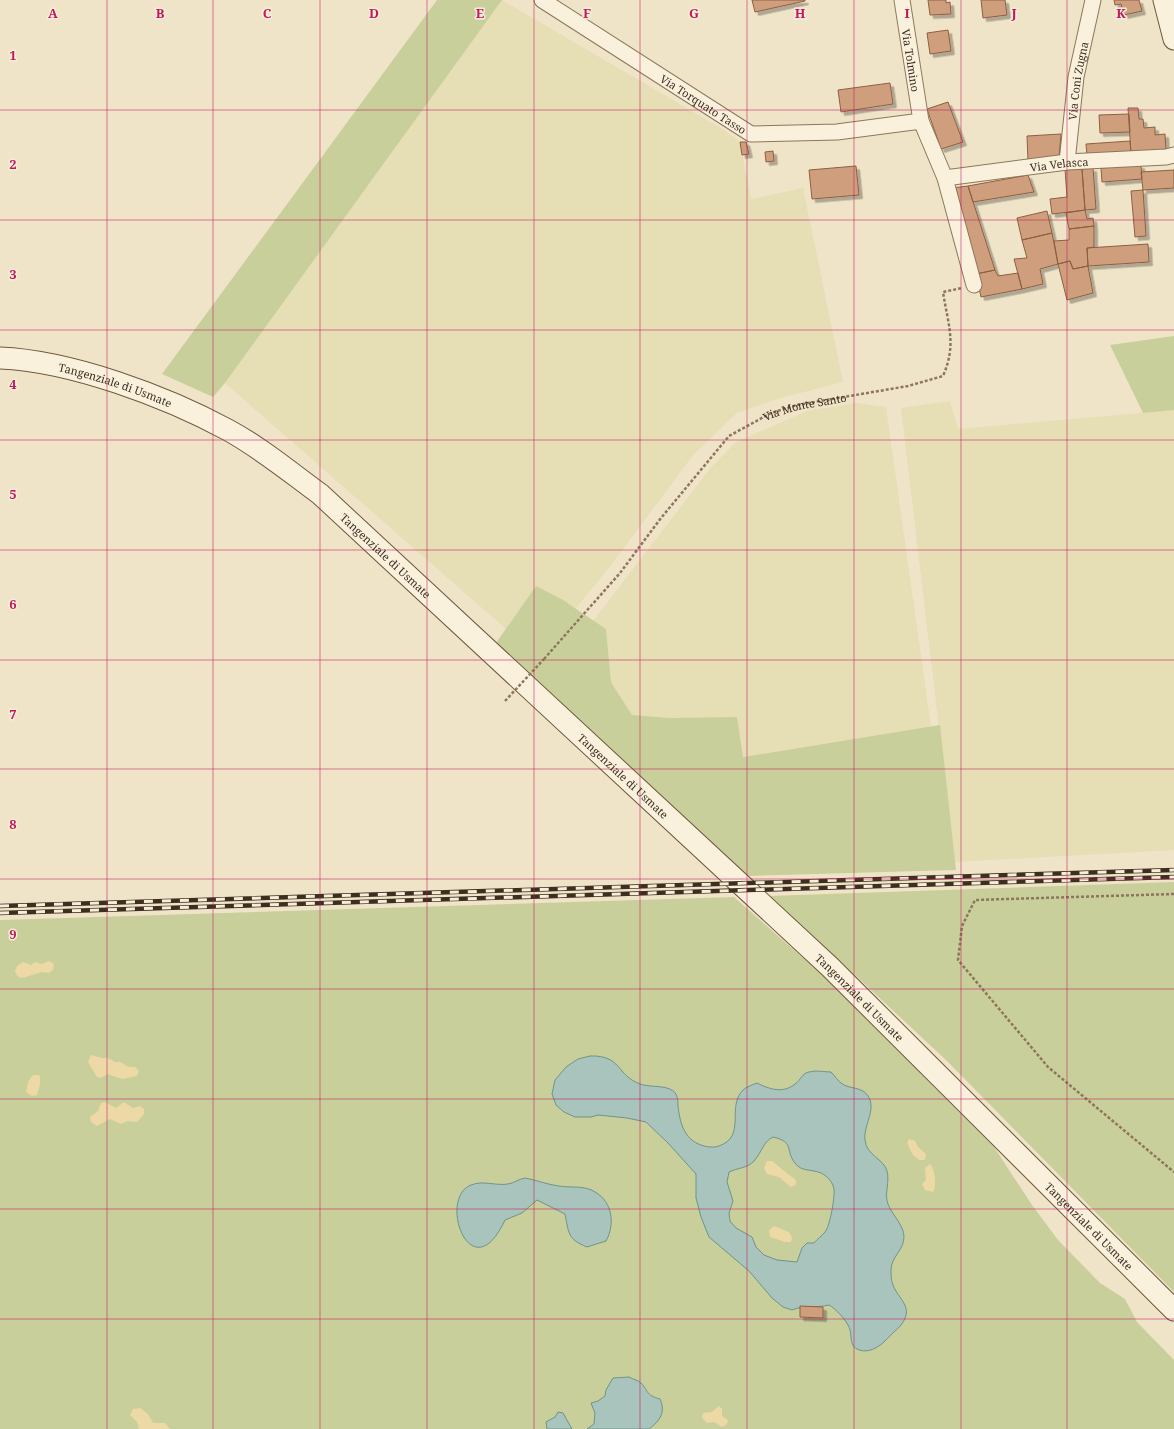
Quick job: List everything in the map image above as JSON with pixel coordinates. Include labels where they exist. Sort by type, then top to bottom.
[{"type":"main road","points":[[1164,0],[1174,38]]},
{"type":"main road","name":"Tangenziale di Usmate","points":[[0,358],[16,359],[72,369],[123,385],[175,405],[240,437],[270,456],[320,494],[830,967],[1174,1310]]},
{"type":"street","name":"Via Torquato Tasso","points":[[542,0],[751,134],[837,132],[921,121]]},
{"type":"street","name":"Via Tolmino","points":[[902,0],[921,121]]},
{"type":"street","name":"Via Coni Zugna","points":[[1067,162],[1076,77],[1093,0]]},
{"type":"street","points":[[921,121],[945,178],[974,286]]},
{"type":"street","name":"Via Velasca","points":[[945,178],[1067,162],[1166,157],[1174,155]]},
{"type":"path","name":"Via Monte Santo","points":[[505,701],[620,573],[661,518],[729,436],[771,413],[797,405],[908,386],[943,376],[949,361],[952,344],[943,292],[974,286]]},
{"type":"path","points":[[1174,894],[975,900],[962,926],[958,960],[1048,1067],[1174,1172]]},
{"type":"shaded area","points":[[502,0],[724,130],[740,142],[751,199],[803,188],[843,382],[777,399],[737,413],[693,455],[609,568],[576,608],[536,586],[506,629],[225,383]]},
{"type":"shaded area","points":[[950,401],[958,429],[1174,410],[1174,850],[955,862],[901,408]]},
{"type":"shaded area","points":[[856,403],[886,407],[931,727],[742,757],[671,718],[632,715],[611,682],[606,629],[593,621],[712,466],[736,442],[807,411]]},
{"type":"green space","points":[[437,0],[502,0],[225,383],[213,397],[162,374]]},
{"type":"green space","points":[[1174,336],[1174,410],[1143,413],[1110,345]]},
{"type":"green space","points":[[536,586],[563,600],[606,629],[611,682],[632,715],[671,718],[737,717],[743,757],[940,725],[956,870],[746,876],[496,643]]},
{"type":"green space","points":[[1174,882],[1174,1292],[948,1062],[768,896]]},
{"type":"green space","points":[[734,897],[819,972],[994,1147],[1032,1205],[1058,1240],[1100,1283],[1125,1299],[1137,1322],[1174,1360],[1174,1429],[0,1429],[0,920]]},
{"type":"sand","points":[[49,961],[54,964],[53,970],[49,973],[42,972],[22,978],[17,976],[15,971],[17,966],[23,962],[31,965],[35,962],[42,964]]},
{"type":"sand","points":[[91,1055],[108,1058],[129,1067],[135,1067],[139,1071],[137,1076],[122,1079],[108,1074],[100,1078],[97,1077],[88,1062]]},
{"type":"sand","points":[[33,1075],[40,1076],[40,1085],[37,1095],[32,1096],[26,1092],[28,1082]]},
{"type":"sand","points":[[105,1102],[116,1108],[124,1102],[133,1108],[140,1106],[144,1109],[144,1114],[137,1122],[128,1121],[121,1124],[110,1119],[97,1126],[91,1122],[90,1117],[98,1111],[101,1103]]},
{"type":"sand","points":[[909,1139],[915,1141],[918,1147],[926,1154],[925,1160],[919,1160],[913,1155],[907,1143]]},
{"type":"sand","points":[[767,1161],[772,1161],[790,1175],[796,1180],[796,1185],[791,1187],[779,1177],[767,1174],[764,1168]]},
{"type":"sand","points":[[930,1164],[932,1166],[935,1178],[933,1192],[925,1190],[922,1184],[926,1180],[925,1168]]},
{"type":"sand","points":[[774,1226],[789,1232],[792,1238],[791,1242],[785,1242],[770,1237],[769,1230]]},
{"type":"sand","points":[[719,1406],[722,1409],[722,1416],[728,1420],[727,1424],[722,1427],[714,1422],[707,1423],[702,1418],[703,1413],[712,1412]]},
{"type":"sand","points":[[140,1408],[148,1414],[153,1423],[165,1423],[170,1429],[139,1429],[137,1422],[130,1415],[133,1409]]},
{"type":"water","points":[[590,1056],[608,1059],[614,1062],[632,1080],[640,1084],[665,1087],[673,1091],[678,1099],[680,1118],[687,1135],[695,1142],[708,1147],[719,1146],[727,1141],[732,1135],[738,1097],[744,1089],[757,1083],[771,1089],[781,1090],[790,1087],[807,1073],[815,1071],[831,1072],[844,1085],[863,1091],[868,1096],[871,1106],[865,1135],[866,1145],[887,1171],[888,1204],[902,1228],[904,1237],[902,1246],[893,1261],[891,1270],[892,1283],[906,1308],[905,1319],[901,1325],[876,1348],[863,1351],[853,1346],[850,1330],[846,1321],[829,1305],[792,1310],[783,1307],[772,1298],[749,1271],[709,1237],[701,1217],[696,1198],[696,1174],[668,1143],[646,1122],[627,1118],[598,1115],[591,1117],[575,1117],[564,1112],[556,1105],[552,1094],[555,1080],[566,1067],[578,1059]],"holes":[[[773,1137],[780,1139],[787,1144],[790,1155],[797,1166],[823,1174],[831,1182],[834,1189],[832,1211],[827,1229],[814,1243],[807,1243],[802,1248],[797,1262],[777,1260],[764,1255],[756,1247],[752,1237],[736,1228],[730,1221],[729,1213],[733,1201],[727,1182],[729,1172],[746,1167],[752,1163],[757,1158],[765,1144]]]},
{"type":"water","points":[[525,1178],[563,1187],[587,1188],[601,1196],[606,1202],[611,1214],[611,1228],[606,1241],[587,1247],[580,1244],[572,1238],[568,1231],[565,1214],[537,1200],[522,1213],[505,1220],[492,1240],[481,1247],[470,1244],[462,1235],[458,1221],[457,1206],[461,1193],[471,1185],[485,1183],[508,1184]]},
{"type":"water","points":[[629,1377],[641,1383],[652,1396],[660,1399],[662,1404],[662,1412],[656,1423],[649,1429],[587,1429],[594,1424],[595,1413],[591,1403],[598,1401],[605,1396],[606,1390],[613,1378]]},
{"type":"water","points":[[558,1412],[563,1413],[572,1429],[547,1429],[546,1422],[555,1417]]},
{"type":"building","points":[[752,0],[805,0],[805,1],[755,12]]},
{"type":"building","points":[[928,0],[946,0],[946,3],[950,2],[951,14],[930,15]]},
{"type":"building","points":[[981,0],[1005,0],[1007,15],[983,18]]},
{"type":"building","points":[[1114,0],[1139,0],[1142,11],[1124,15],[1121,4],[1115,5]]},
{"type":"building","points":[[948,30],[951,51],[930,54],[927,33]]},
{"type":"building","points":[[890,83],[893,104],[841,112],[838,90]]},
{"type":"building","points":[[948,102],[963,142],[941,149],[927,109]]},
{"type":"building","points":[[1128,108],[1138,108],[1139,119],[1143,119],[1144,128],[1155,127],[1155,135],[1165,134],[1166,151],[1131,153]]},
{"type":"building","points":[[1129,114],[1130,132],[1100,133],[1099,115]]},
{"type":"building","points":[[1061,134],[1059,157],[1028,160],[1027,136]]},
{"type":"building","points":[[1130,141],[1131,153],[1087,156],[1086,144]]},
{"type":"building","points":[[740,142],[746,142],[749,154],[742,155]]},
{"type":"building","points":[[773,151],[774,161],[766,162],[765,152]]},
{"type":"building","points":[[1141,165],[1142,179],[1102,182],[1101,168]]},
{"type":"building","points":[[856,166],[859,195],[812,199],[809,170]]},
{"type":"building","points":[[1093,168],[1096,209],[1085,210],[1082,169]]},
{"type":"building","points":[[1065,169],[1082,169],[1085,210],[1052,214],[1050,199],[1067,197]]},
{"type":"building","points":[[1174,170],[1174,188],[1143,190],[1141,172]]},
{"type":"building","points":[[1028,175],[1034,192],[973,202],[968,186]]},
{"type":"building","points":[[968,186],[995,270],[976,274],[952,188]]},
{"type":"building","points":[[1143,190],[1146,236],[1135,237],[1131,191]]},
{"type":"building","points":[[1085,210],[1087,219],[1093,218],[1094,226],[1069,229],[1066,213]]},
{"type":"building","points":[[1047,211],[1052,233],[1022,240],[1017,218]]},
{"type":"building","points":[[1094,226],[1094,247],[1087,248],[1088,266],[1073,269],[1070,261],[1058,264],[1054,241],[1069,240],[1069,229]]},
{"type":"building","points":[[1052,233],[1058,264],[1040,269],[1043,284],[1022,289],[1014,259],[1027,258],[1022,240]]},
{"type":"building","points":[[1148,244],[1149,262],[1088,266],[1087,248]]},
{"type":"building","points":[[1070,261],[1073,269],[1088,266],[1093,293],[1067,300],[1058,264]]},
{"type":"building","points":[[995,270],[998,276],[1018,273],[1022,289],[981,297],[976,274]]},
{"type":"building","points":[[800,1306],[823,1307],[823,1318],[800,1317]]},
{"type":"railway","points":[[0,906],[1174,870]]},
{"type":"railway","points":[[0,913],[1174,877]]}]
